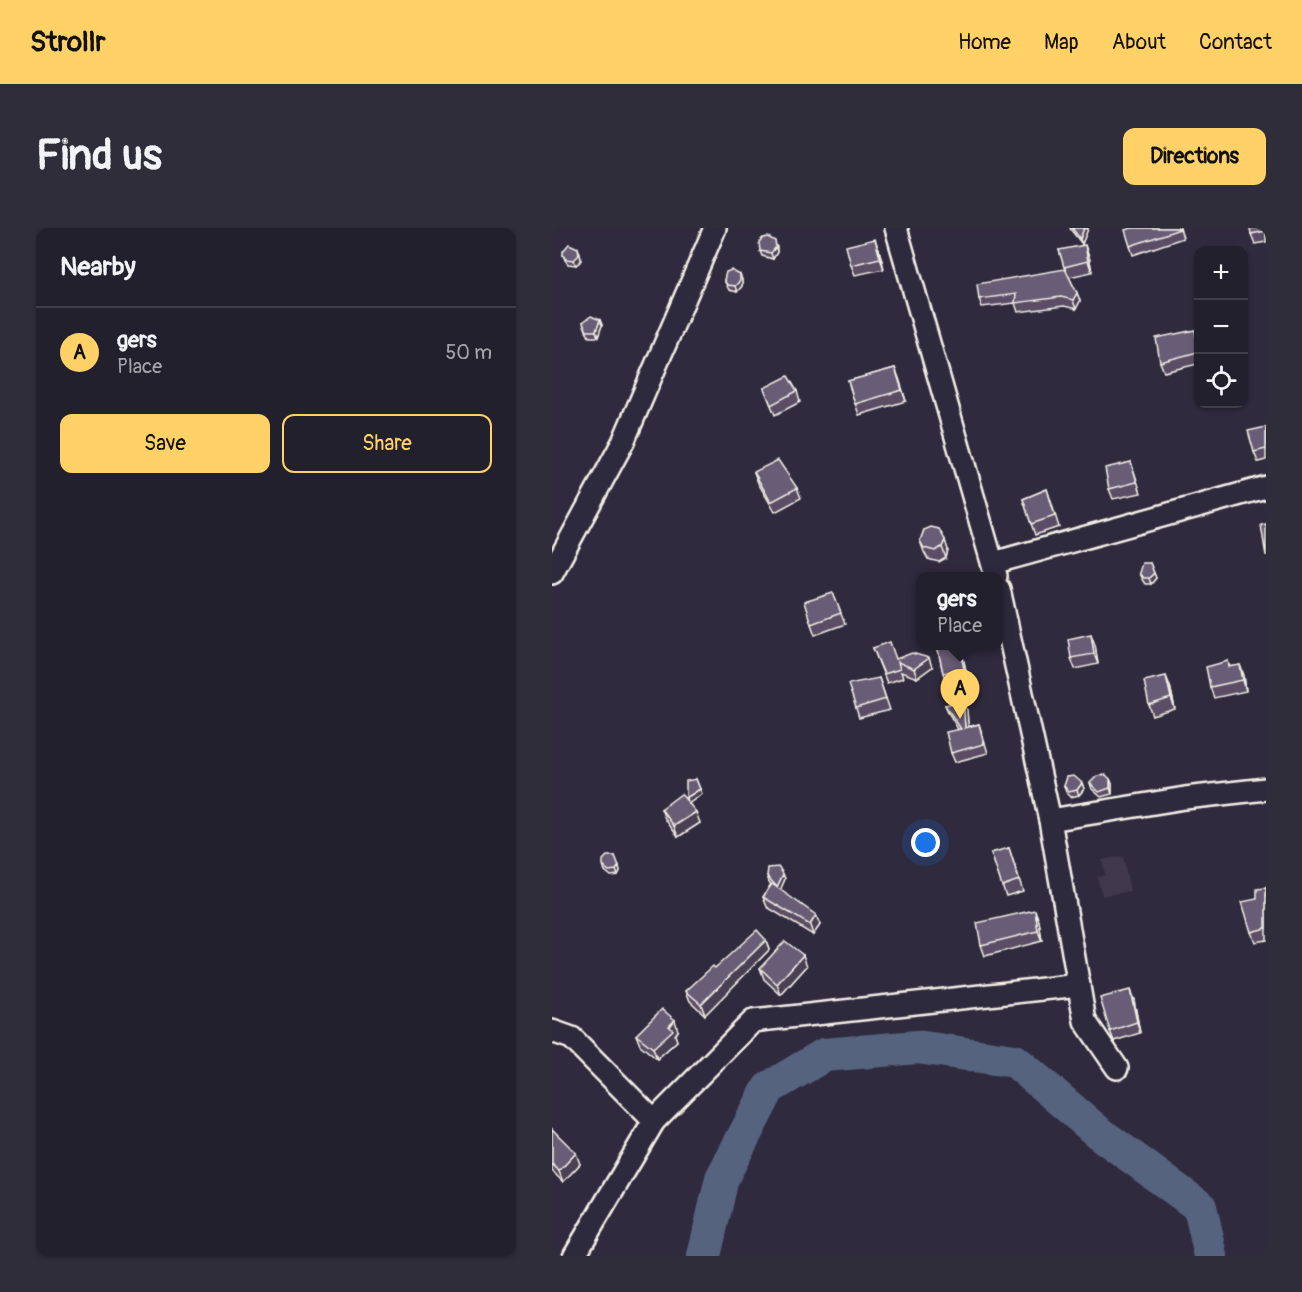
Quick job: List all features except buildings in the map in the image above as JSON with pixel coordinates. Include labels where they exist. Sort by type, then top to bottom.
[{"type":"street","points":[[552,573],[623,442],[715,228]]},
{"type":"street","points":[[896,228],[995,570],[1266,487]]},
{"type":"street","points":[[1003,607],[1050,820],[1085,1022],[1117,1068]]},
{"type":"street","points":[[1050,820],[1185,798],[1266,789]]},
{"type":"street","points":[[574,1256],[654,1120],[753,1021],[1079,985]]},
{"type":"street","points":[[552,1031],[572,1038],[654,1120]]},
{"type":"shaded area","points":[[1123,856],[1130,891],[1102,896],[1097,877],[1105,875],[1102,860]]},
{"type":"waterway","points":[[704,1256],[722,1178],[769,1088],[824,1055],[917,1047],[1015,1061],[1099,1133],[1200,1207],[1211,1256]]},
{"type":"place","name":"gers","points":[[960,719]]}]
